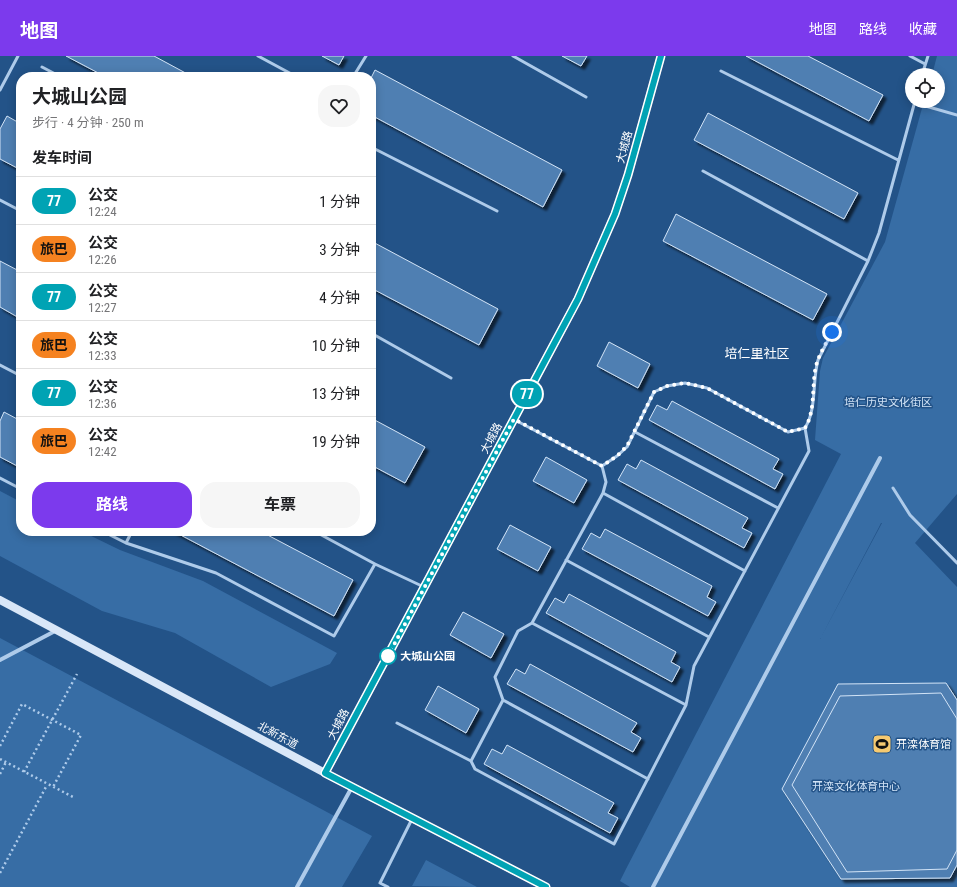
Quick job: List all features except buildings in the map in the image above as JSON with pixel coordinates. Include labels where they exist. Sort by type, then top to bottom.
[{"type":"street","name":"大城路","points":[[325,773],[578,299],[613,221],[628,175],[661,56]]},
{"type":"street","points":[[653,887],[880,458]]},
{"type":"street","name":"北新东道","points":[[0,600],[325,773],[546,887]]},
{"type":"street","points":[[0,660],[57,630]]},
{"type":"street","points":[[297,887],[353,787]]},
{"type":"lane","points":[[0,90],[18,56]]},
{"type":"lane","points":[[258,56],[288,72]]},
{"type":"lane","points":[[356,72],[366,56]]},
{"type":"lane","points":[[513,56],[586,97]]},
{"type":"lane","points":[[910,56],[925,64]]},
{"type":"lane","points":[[924,68],[928,56]]},
{"type":"lane","points":[[42,67],[52,72]]},
{"type":"lane","points":[[721,71],[898,160]]},
{"type":"lane","points":[[602,466],[617,456],[627,446],[654,392],[667,386],[685,383],[707,388],[788,432],[805,428],[811,419],[815,370],[818,360],[868,261],[879,234],[913,108]]},
{"type":"lane","points":[[936,108],[956,114],[957,108]]},
{"type":"lane","points":[[376,150],[497,211]]},
{"type":"lane","points":[[703,171],[868,261]]},
{"type":"lane","points":[[0,200],[16,208]]},
{"type":"lane","points":[[376,336],[451,378]]},
{"type":"lane","points":[[0,365],[16,373]]},
{"type":"lane","points":[[514,419],[602,466],[606,482],[603,493],[532,623],[518,630],[495,677],[503,700],[648,780]]},
{"type":"lane","points":[[397,723],[471,761],[475,769],[614,844],[686,705],[694,666],[809,451],[805,428]]},
{"type":"lane","points":[[635,432],[778,508]]},
{"type":"lane","points":[[0,478],[16,486]]},
{"type":"lane","points":[[892,488],[910,515],[957,563]]},
{"type":"lane","points":[[603,493],[745,571]]},
{"type":"lane","points":[[111,536],[126,544],[216,573],[334,636],[375,564]]},
{"type":"lane","points":[[126,544],[130,536]]},
{"type":"lane","points":[[323,536],[375,564],[424,587]]},
{"type":"lane","points":[[566,560],[709,637]]},
{"type":"lane","points":[[532,623],[686,705]]},
{"type":"lane","points":[[471,761],[503,700]]},
{"type":"lane","points":[[378,887],[413,818]]},
{"type":"lane","points":[[380,883],[388,887]]},
{"type":"path","points":[[24,772],[77,674]]},
{"type":"path","points":[[0,746],[22,704],[81,735],[53,787]]},
{"type":"path","points":[[0,759],[73,798]]},
{"type":"path","points":[[0,774],[6,762]]},
{"type":"path","points":[[0,873],[47,785]]},
{"type":"green space","points":[[937,56],[957,56],[957,494],[915,543],[957,587],[957,887],[630,887],[620,881],[841,454],[815,440],[820,371],[823,358],[885,242],[922,108],[945,108],[945,68],[934,68]],"holes":[[[881,523],[882,523],[820,639]]]},
{"type":"green space","points":[[0,491],[16,499],[16,536],[91,536],[120,550],[203,581],[337,653],[330,664],[271,687],[175,633],[102,611],[0,556]]},
{"type":"green space","points":[[0,638],[372,836],[342,887],[0,887]]},
{"type":"green space","points":[[426,860],[477,887],[412,886]]},
{"type":"bus line","name":"77","points":[[546,887],[325,773],[578,299],[599,254],[615,214],[628,175],[661,56]]},
{"type":"place","name":"大城山公园","points":[[388,656]]},
{"type":"place","name":"开滦体育馆","points":[[882,744]]},
{"type":"district","name":"培仁里社区","points":[[757,353]]},
{"type":"route","points":[[388,656],[514,419],[602,466],[617,456],[627,446],[654,392],[667,386],[685,383],[707,388],[788,432],[805,428],[811,419],[815,370],[818,360],[832,332]]},
{"type":"park label","name":"培仁历史文化街区","points":[[888,402]]},
{"type":"park label","name":"开滦文化体育中心","points":[[856,786]]}]
